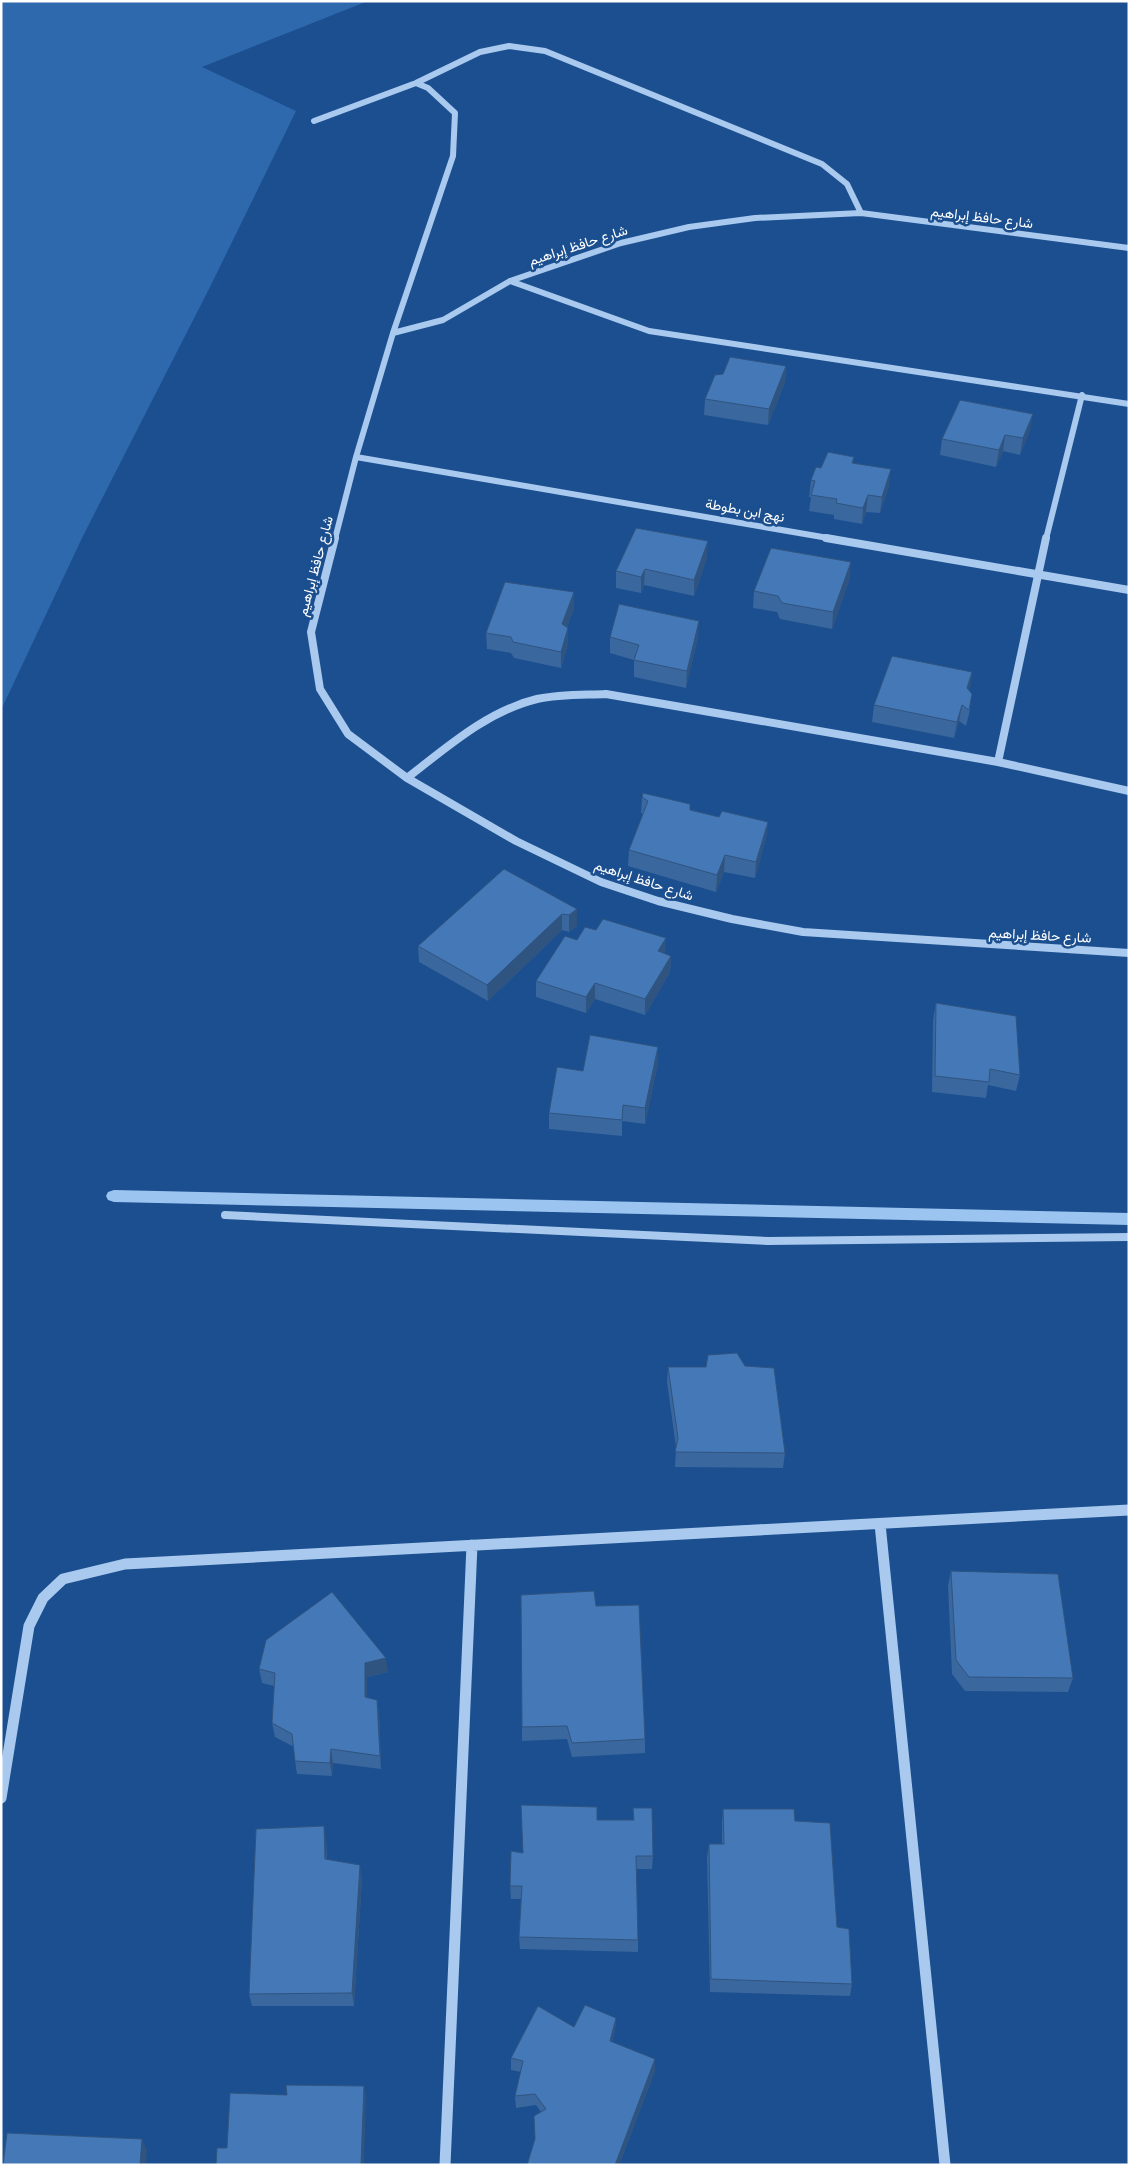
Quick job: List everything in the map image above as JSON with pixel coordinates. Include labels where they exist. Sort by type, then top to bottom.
[{"type":"street","points":[[314,121],[416,83],[480,52],[496,47],[509,46],[545,51],[822,164],[847,183],[854,193],[861,214]]},
{"type":"street","points":[[393,333],[453,156],[455,113],[428,88],[416,83]]},
{"type":"street","name":"شارع حافظ إبراهيم","points":[[1129,248],[861,214],[755,218],[689,227],[622,243],[510,281],[462,311],[442,320],[393,333],[356,457],[311,632],[320,689],[348,734],[407,778],[516,841],[600,882],[658,901],[713,915],[822,933],[1129,953]]},
{"type":"street","points":[[510,281],[649,331],[694,340],[1082,395],[1129,404]]},
{"type":"street","points":[[998,762],[1037,573],[1082,395]]},
{"type":"street","name":"نهج ابن بطوطة","points":[[356,457],[1129,590]]},
{"type":"street","points":[[407,778],[470,731],[526,702],[571,695],[606,694],[998,762],[1129,792]]},
{"type":"street","points":[[225,1215],[768,1241],[1129,1237]]},
{"type":"street","points":[[1,1798],[29,1626],[43,1598],[63,1579],[83,1573],[125,1564],[1129,1510]]},
{"type":"street","points":[[880,1524],[946,2165]]},
{"type":"street","points":[[445,2165],[472,1545]]},
{"type":"shaded area","points":[[1,1],[368,1],[202,67],[296,111],[211,285],[82,538],[1,710]]},
{"type":"building","points":[[730,357],[786,366],[769,409],[705,399],[715,375],[723,374]]},
{"type":"building","points":[[960,400],[1033,414],[1023,438],[1005,435],[999,450],[942,439]]},
{"type":"building","points":[[828,452],[854,457],[852,463],[891,469],[882,497],[868,495],[863,508],[836,503],[837,499],[811,495],[815,481],[811,480],[816,467],[821,468]]},
{"type":"building","points":[[636,528],[708,541],[694,580],[645,569],[641,577],[616,571]]},
{"type":"building","points":[[771,548],[851,562],[833,612],[782,603],[778,596],[754,591]]},
{"type":"building","points":[[505,582],[574,592],[562,624],[568,628],[561,652],[513,642],[511,637],[486,633]]},
{"type":"building","points":[[619,604],[699,621],[687,671],[634,660],[639,645],[610,637]]},
{"type":"building","points":[[892,656],[972,672],[967,688],[972,694],[969,710],[962,705],[957,722],[874,705]]},
{"type":"building","points":[[643,793],[690,804],[690,810],[719,817],[722,811],[768,822],[756,862],[725,855],[717,875],[629,850],[648,801],[642,797]]},
{"type":"building","points":[[504,869],[577,909],[569,915],[562,914],[487,985],[418,946]]},
{"type":"building","points":[[603,919],[666,938],[658,951],[671,956],[645,999],[595,983],[586,997],[536,981],[565,936],[577,940],[585,927],[596,930]]},
{"type":"building","points":[[936,1003],[1016,1016],[1020,1075],[990,1069],[989,1082],[935,1076]]},
{"type":"building","points":[[590,1035],[658,1047],[645,1108],[623,1105],[622,1120],[549,1113],[557,1067],[583,1071]]},
{"type":"building","points":[[737,1353],[745,1366],[774,1368],[785,1453],[675,1452],[678,1438],[668,1367],[706,1367],[708,1355]]},
{"type":"building","points":[[951,1571],[1058,1574],[1073,1678],[969,1677],[956,1660]]},
{"type":"building","points":[[594,1591],[596,1606],[639,1605],[645,1739],[572,1743],[567,1726],[522,1727],[521,1595]]},
{"type":"building","points":[[332,1592],[386,1658],[365,1663],[365,1697],[377,1700],[380,1756],[331,1749],[330,1763],[295,1761],[292,1734],[272,1723],[275,1673],[259,1669],[266,1640]]},
{"type":"building","points":[[521,1805],[597,1807],[597,1820],[634,1820],[633,1808],[652,1808],[653,1856],[636,1856],[638,1940],[519,1937],[522,1886],[510,1886],[511,1851],[523,1853]]},
{"type":"building","points":[[723,1809],[794,1809],[795,1821],[830,1823],[837,1927],[849,1929],[852,1984],[711,1979],[709,1844],[724,1844]]},
{"type":"building","points":[[324,1826],[325,1859],[360,1865],[352,1993],[249,1994],[256,1829]]},
{"type":"building","points":[[585,2005],[616,2018],[610,2041],[655,2059],[615,2165],[527,2165],[535,2139],[534,2116],[546,2109],[535,2094],[515,2096],[523,2061],[511,2058],[538,2006],[574,2027]]},
{"type":"building","points":[[286,2085],[364,2086],[361,2165],[216,2165],[217,2148],[227,2148],[230,2093],[287,2095]]},
{"type":"building","points":[[7,2133],[142,2139],[140,2165],[3,2165]]},
{"type":"waterway","points":[[114,1196],[1129,1219]]}]
